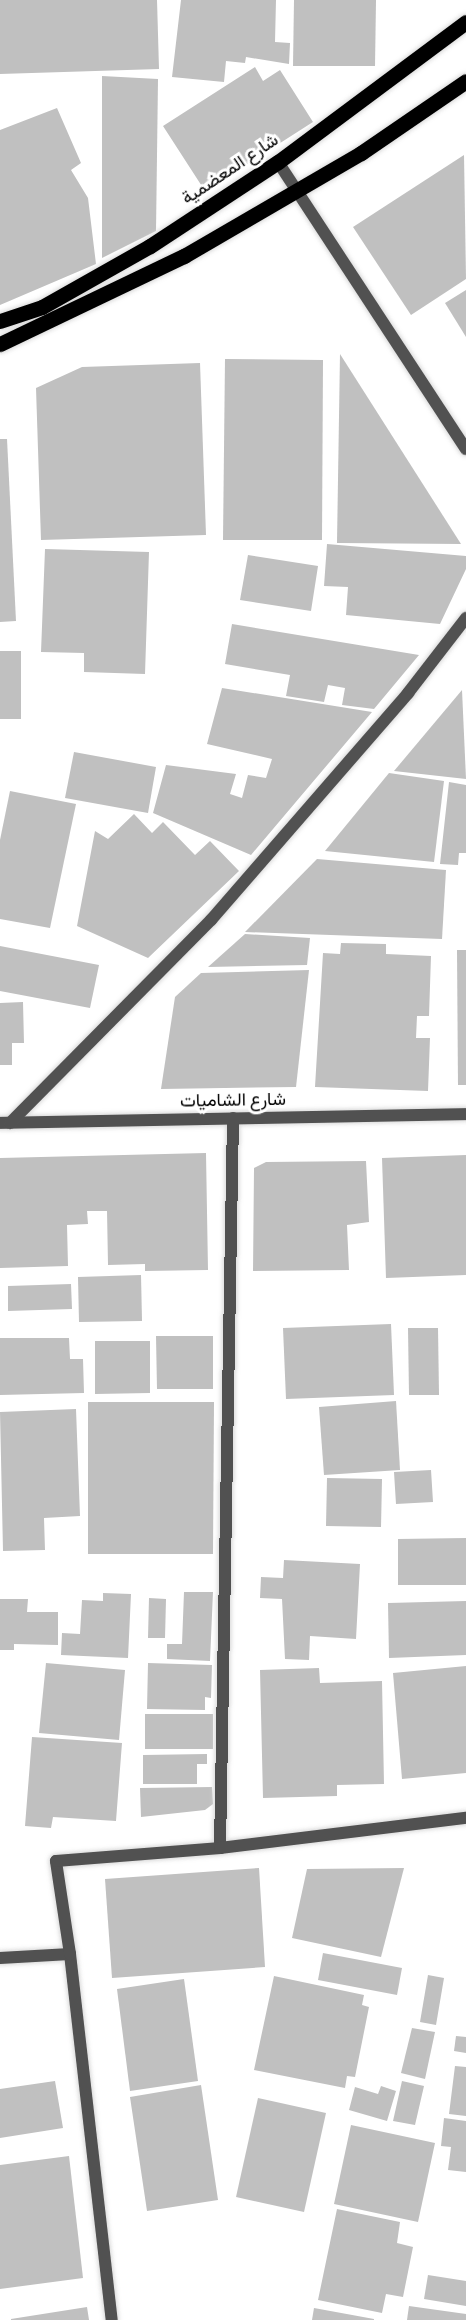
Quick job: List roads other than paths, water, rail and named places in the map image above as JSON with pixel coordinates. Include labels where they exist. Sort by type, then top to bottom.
[{"type":"main road","name":"شارع المعضمية","points":[[0,321],[42,307],[150,246],[278,162],[466,22]]},
{"type":"main road","points":[[0,344],[184,256],[299,191],[466,81]]},
{"type":"street","points":[[278,162],[466,449]]},
{"type":"street","points":[[5,1123],[211,920],[408,693],[466,618]]},
{"type":"street","name":"شارع الشاميات","points":[[5,1123],[466,1114]]},
{"type":"street","points":[[220,1848],[233,1118]]},
{"type":"street","points":[[112,2320],[70,1954],[56,1861],[220,1848],[466,1818]]},
{"type":"street","points":[[0,1958],[70,1954]]}]
